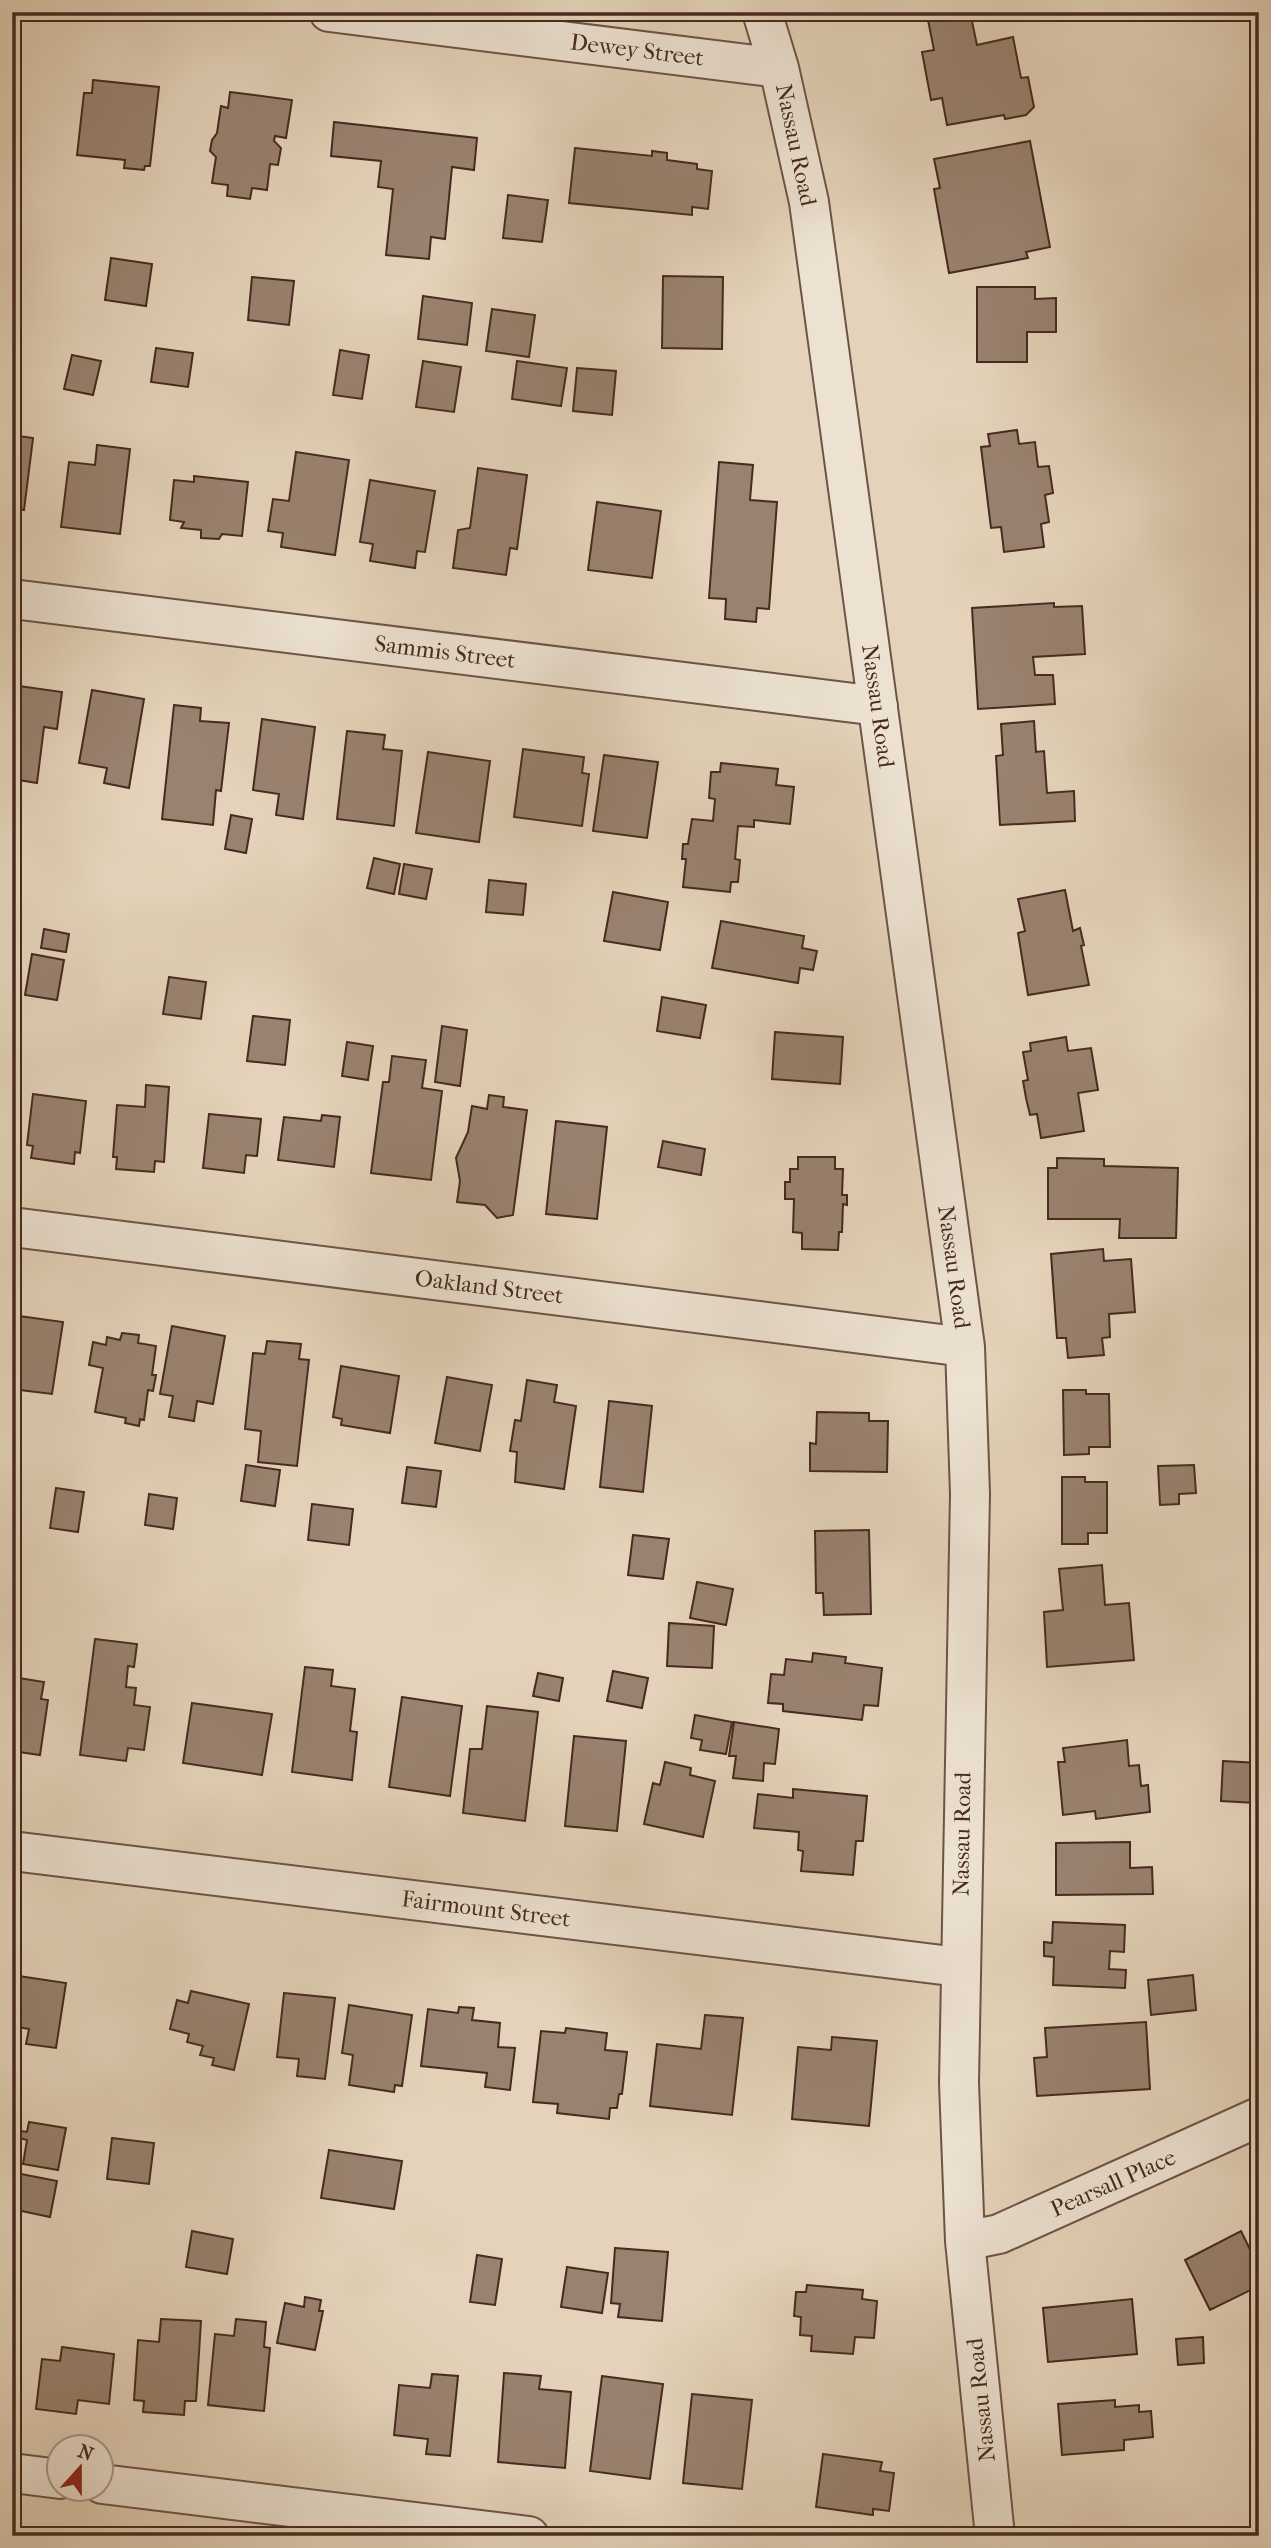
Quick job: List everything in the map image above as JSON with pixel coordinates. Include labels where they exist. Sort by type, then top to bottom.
[{"type":"street","name":"Dewey Street","points":[[329,12],[779,68]]},
{"type":"street","name":"Nassau Road","points":[[762,12],[779,68],[809,202],[965,1347],[970,1494],[959,1967],[959,2083],[965,2241],[995,2536]]},
{"type":"street","name":"Sammis Street","points":[[12,599],[878,706]]},
{"type":"street","name":"Oakland Street","points":[[12,1227],[965,1347]]},
{"type":"street","name":"Fairmount Street","points":[[12,1851],[959,1967]]},
{"type":"street","name":"Pearsall Place","points":[[965,2241],[999,2234],[1259,2117]]},
{"type":"street","points":[[12,2473],[46,2477]]},
{"type":"street","points":[[116,2486],[529,2536]]},
{"type":"building","points":[[970,12],[977,45],[1013,37],[1021,78],[1028,77],[1034,107],[1026,115],[1005,119],[1004,115],[947,125],[942,98],[931,100],[922,52],[934,50],[927,15]]},
{"type":"building","points":[[93,80],[159,87],[150,166],[145,166],[144,170],[124,168],[125,160],[77,155],[84,93],[92,93]]},
{"type":"building","points":[[230,92],[292,100],[286,138],[275,136],[274,141],[281,148],[278,165],[270,164],[267,190],[252,188],[250,199],[227,196],[228,185],[212,183],[216,157],[210,151],[212,140],[217,133],[221,106],[228,108]]},
{"type":"building","points":[[334,122],[477,138],[474,170],[452,167],[445,239],[431,237],[429,259],[386,255],[393,189],[378,187],[381,161],[331,156]]},
{"type":"building","points":[[1030,141],[1050,247],[1026,252],[1028,258],[949,273],[934,189],[940,188],[934,159]]},
{"type":"building","points":[[575,148],[652,156],[652,151],[667,153],[667,160],[697,164],[697,169],[712,171],[708,209],[692,207],[692,215],[569,203]]},
{"type":"building","points":[[508,195],[548,200],[542,242],[503,238]]},
{"type":"building","points":[[111,258],[152,264],[146,306],[105,300]]},
{"type":"building","points":[[663,276],[723,277],[722,349],[662,348]]},
{"type":"building","points":[[252,277],[294,281],[289,325],[248,320]]},
{"type":"building","points":[[977,287],[1035,287],[1035,299],[1056,298],[1056,332],[1027,332],[1027,362],[977,362]]},
{"type":"building","points":[[12,295],[16,296],[12,326]]},
{"type":"building","points":[[423,296],[472,303],[467,345],[418,339]]},
{"type":"building","points":[[492,309],[535,315],[529,357],[486,351]]},
{"type":"building","points":[[156,348],[193,353],[188,387],[151,382]]},
{"type":"building","points":[[340,350],[369,355],[362,399],[333,395]]},
{"type":"building","points":[[72,355],[101,361],[93,395],[64,389]]},
{"type":"building","points":[[423,361],[461,367],[454,412],[416,407]]},
{"type":"building","points":[[517,361],[567,368],[561,406],[512,399]]},
{"type":"building","points":[[577,368],[616,371],[612,415],[573,411]]},
{"type":"building","points":[[1017,430],[1019,444],[1035,442],[1038,467],[1049,466],[1053,493],[1045,495],[1049,522],[1041,524],[1044,547],[1004,552],[1001,527],[991,528],[981,447],[990,446],[988,434]]},
{"type":"building","points":[[12,435],[33,438],[24,510],[12,508]]},
{"type":"building","points":[[97,445],[130,449],[120,534],[61,527],[69,462],[95,465]]},
{"type":"building","points":[[296,452],[349,460],[335,555],[281,547],[283,533],[268,531],[273,499],[289,501]]},
{"type":"building","points":[[719,462],[753,465],[750,500],[777,502],[769,609],[757,608],[756,622],[725,619],[726,599],[709,598]]},
{"type":"building","points":[[478,468],[527,475],[517,549],[510,548],[506,575],[453,568],[458,530],[470,528]]},
{"type":"building","points":[[194,476],[248,482],[242,536],[222,534],[219,539],[201,538],[201,530],[181,528],[184,522],[170,520],[174,480],[194,482]]},
{"type":"building","points":[[370,480],[435,491],[425,552],[417,551],[415,568],[370,561],[373,544],[360,542]]},
{"type":"building","points":[[597,502],[661,511],[652,578],[588,570]]},
{"type":"building","points":[[1054,603],[1054,607],[1082,606],[1085,654],[1033,657],[1035,675],[1053,675],[1055,704],[978,709],[972,608]]},
{"type":"building","points":[[12,685],[62,692],[57,729],[44,727],[37,783],[12,779]]},
{"type":"building","points":[[92,690],[144,699],[129,788],[104,783],[107,768],[79,763]]},
{"type":"building","points":[[174,705],[201,708],[200,721],[229,723],[221,791],[216,790],[213,825],[162,819]]},
{"type":"building","points":[[262,719],[315,727],[303,819],[276,815],[279,794],[253,790]]},
{"type":"building","points":[[1034,721],[1036,752],[1044,751],[1047,793],[1074,791],[1075,821],[1000,825],[996,756],[1003,755],[1001,724]]},
{"type":"building","points":[[347,731],[385,735],[383,749],[402,751],[394,826],[337,819]]},
{"type":"building","points":[[523,749],[584,757],[582,773],[589,774],[582,826],[514,817]]},
{"type":"building","points":[[428,752],[490,761],[479,842],[416,833]]},
{"type":"building","points":[[604,755],[658,762],[647,838],[593,831]]},
{"type":"building","points":[[721,763],[778,769],[776,785],[794,787],[790,824],[754,820],[754,827],[738,826],[735,859],[740,860],[738,882],[731,882],[730,892],[683,887],[686,859],[682,859],[683,844],[688,844],[692,819],[713,821],[715,799],[709,798],[711,772],[720,772]]},
{"type":"building","points":[[231,815],[252,819],[246,853],[225,849]]},
{"type":"building","points":[[374,858],[400,864],[394,894],[367,888]]},
{"type":"building","points":[[404,864],[432,869],[426,899],[399,894]]},
{"type":"building","points":[[489,880],[526,884],[523,915],[486,912]]},
{"type":"building","points":[[1065,890],[1073,931],[1080,928],[1089,985],[1028,995],[1018,933],[1025,931],[1018,899]]},
{"type":"building","points":[[613,892],[668,902],[660,950],[604,941]]},
{"type":"building","points":[[721,921],[804,936],[802,948],[817,951],[813,970],[800,968],[798,983],[712,968]]},
{"type":"building","points":[[44,929],[69,934],[66,952],[41,948]]},
{"type":"building","points":[[32,954],[64,960],[57,1000],[25,995]]},
{"type":"building","points":[[169,977],[206,982],[201,1019],[163,1014]]},
{"type":"building","points":[[662,997],[706,1005],[700,1038],[657,1031]]},
{"type":"building","points":[[253,1016],[290,1020],[285,1065],[247,1061]]},
{"type":"building","points":[[442,1026],[467,1030],[460,1086],[435,1082]]},
{"type":"building","points":[[775,1032],[843,1037],[840,1084],[772,1079]]},
{"type":"building","points":[[1066,1037],[1068,1051],[1091,1048],[1098,1090],[1078,1093],[1084,1131],[1041,1138],[1037,1114],[1030,1115],[1026,1098],[1023,1081],[1028,1080],[1023,1052],[1031,1051],[1030,1043]]},
{"type":"building","points":[[347,1042],[373,1046],[368,1080],[342,1076]]},
{"type":"building","points":[[392,1056],[426,1060],[422,1088],[442,1091],[431,1180],[371,1173],[383,1082],[389,1082]]},
{"type":"building","points":[[146,1085],[169,1087],[164,1162],[155,1161],[154,1172],[116,1169],[117,1157],[113,1157],[117,1105],[145,1107]]},
{"type":"building","points":[[33,1094],[86,1101],[80,1153],[75,1152],[74,1164],[31,1158],[33,1146],[27,1145]]},
{"type":"building","points":[[489,1095],[504,1097],[503,1107],[527,1110],[513,1215],[497,1218],[485,1205],[457,1202],[460,1181],[456,1158],[468,1132],[472,1106],[487,1109]]},
{"type":"building","points":[[209,1114],[261,1119],[257,1156],[246,1155],[244,1173],[203,1168]]},
{"type":"building","points":[[322,1115],[340,1117],[334,1167],[278,1160],[284,1117],[321,1121]]},
{"type":"building","points":[[556,1121],[607,1127],[597,1219],[546,1214]]},
{"type":"building","points":[[663,1141],[705,1149],[701,1175],[658,1167]]},
{"type":"building","points":[[798,1157],[835,1157],[835,1169],[843,1169],[842,1195],[847,1195],[847,1205],[843,1204],[838,1250],[802,1249],[802,1233],[793,1232],[794,1199],[785,1199],[785,1182],[790,1182],[790,1169],[798,1169]]},
{"type":"building","points":[[1057,1158],[1104,1159],[1104,1166],[1178,1168],[1176,1238],[1119,1238],[1120,1219],[1048,1219],[1048,1168],[1057,1168]]},
{"type":"building","points":[[1103,1249],[1104,1261],[1131,1259],[1135,1312],[1109,1314],[1110,1337],[1102,1338],[1104,1355],[1068,1358],[1066,1338],[1057,1338],[1051,1254]]},
{"type":"building","points":[[12,1315],[63,1322],[52,1394],[12,1389]]},
{"type":"building","points":[[172,1326],[225,1336],[213,1404],[197,1401],[194,1421],[169,1417],[173,1396],[160,1394]]},
{"type":"building","points":[[122,1333],[139,1335],[138,1343],[156,1346],[153,1391],[148,1390],[144,1420],[140,1419],[139,1426],[125,1423],[126,1418],[95,1412],[103,1368],[89,1365],[93,1342],[106,1345],[107,1337],[120,1340]]},
{"type":"building","points":[[267,1341],[301,1344],[299,1359],[309,1360],[297,1466],[258,1462],[261,1431],[245,1429],[253,1353],[265,1354]]},
{"type":"building","points":[[341,1366],[399,1376],[390,1433],[341,1425],[342,1419],[333,1417]]},
{"type":"building","points":[[447,1377],[492,1385],[480,1451],[435,1443]]},
{"type":"building","points":[[527,1380],[557,1385],[554,1402],[576,1406],[564,1489],[515,1482],[517,1452],[510,1451],[515,1420],[521,1421]]},
{"type":"building","points":[[1063,1390],[1109,1394],[1110,1447],[1089,1447],[1089,1454],[1064,1455]]},
{"type":"building","points":[[609,1401],[652,1406],[643,1492],[600,1487]]},
{"type":"building","points":[[817,1412],[869,1413],[869,1421],[888,1421],[887,1472],[810,1471],[810,1443],[816,1444]]},
{"type":"building","points":[[246,1465],[280,1470],[275,1506],[241,1501]]},
{"type":"building","points":[[1194,1465],[1196,1493],[1179,1494],[1179,1504],[1160,1505],[1158,1466]]},
{"type":"building","points":[[407,1467],[441,1471],[436,1507],[402,1503]]},
{"type":"building","points":[[1062,1477],[1085,1477],[1085,1482],[1107,1482],[1107,1533],[1088,1533],[1088,1544],[1062,1544]]},
{"type":"building","points":[[56,1488],[84,1492],[78,1532],[50,1528]]},
{"type":"building","points":[[149,1494],[177,1498],[173,1529],[145,1525]]},
{"type":"building","points":[[312,1504],[353,1509],[349,1545],[308,1540]]},
{"type":"building","points":[[869,1530],[871,1614],[824,1615],[823,1593],[816,1593],[815,1531]]},
{"type":"building","points":[[633,1535],[669,1539],[663,1579],[628,1575]]},
{"type":"building","points":[[1102,1565],[1105,1605],[1129,1603],[1134,1660],[1047,1667],[1044,1612],[1063,1610],[1059,1569]]},
{"type":"building","points":[[697,1582],[733,1589],[726,1625],[690,1618]]},
{"type":"building","points":[[669,1623],[714,1626],[712,1668],[667,1666]]},
{"type":"building","points":[[95,1639],[137,1644],[134,1667],[128,1666],[126,1687],[136,1688],[134,1705],[150,1707],[144,1750],[128,1748],[126,1761],[80,1755]]},
{"type":"building","points":[[813,1653],[846,1657],[845,1663],[882,1668],[878,1706],[864,1705],[862,1720],[783,1711],[783,1704],[768,1703],[771,1674],[784,1675],[786,1659],[812,1662]]},
{"type":"building","points":[[305,1667],[333,1670],[331,1686],[355,1689],[350,1731],[357,1732],[352,1780],[292,1772]]},
{"type":"building","points":[[613,1671],[648,1678],[642,1708],[607,1701]]},
{"type":"building","points":[[538,1673],[563,1678],[559,1701],[533,1696]]},
{"type":"building","points":[[19,1678],[44,1682],[41,1699],[48,1700],[40,1755],[12,1751],[12,1697],[16,1697]]},
{"type":"building","points":[[402,1697],[462,1706],[450,1796],[389,1787]]},
{"type":"building","points":[[192,1703],[272,1714],[262,1775],[183,1763]]},
{"type":"building","points":[[487,1706],[538,1712],[525,1821],[463,1813],[470,1749],[482,1749]]},
{"type":"building","points":[[695,1715],[732,1722],[726,1754],[700,1750],[702,1740],[691,1738]]},
{"type":"building","points":[[734,1722],[779,1729],[775,1764],[764,1763],[763,1781],[733,1778],[736,1756],[729,1756]]},
{"type":"building","points":[[574,1736],[626,1741],[617,1831],[565,1826]]},
{"type":"building","points":[[1127,1740],[1129,1766],[1139,1765],[1141,1786],[1148,1785],[1150,1812],[1096,1819],[1095,1811],[1063,1815],[1058,1762],[1065,1762],[1063,1748]]},
{"type":"building","points":[[1223,1761],[1259,1763],[1256,1803],[1221,1801]]},
{"type":"building","points":[[665,1762],[691,1768],[690,1775],[715,1781],[703,1837],[644,1824],[653,1783],[660,1785]]},
{"type":"building","points":[[793,1789],[867,1796],[863,1841],[856,1841],[853,1875],[801,1871],[803,1851],[798,1850],[799,1832],[754,1828],[758,1794],[793,1798]]},
{"type":"building","points":[[1130,1842],[1130,1868],[1152,1867],[1153,1894],[1056,1895],[1056,1843]]},
{"type":"building","points":[[1053,1922],[1125,1925],[1124,1952],[1110,1951],[1109,1969],[1126,1970],[1125,1988],[1053,1985],[1054,1957],[1044,1956],[1044,1942],[1052,1943]]},
{"type":"building","points":[[12,1975],[66,1983],[56,2048],[26,2044],[29,2029],[12,2026],[15,2007],[12,2007]]},
{"type":"building","points":[[1193,1975],[1196,2010],[1151,2015],[1148,1980]]},
{"type":"building","points":[[191,1991],[249,2004],[234,2070],[212,2065],[214,2058],[200,2055],[203,2046],[187,2042],[189,2034],[170,2029],[177,2000],[188,2003]]},
{"type":"building","points":[[284,1993],[335,1998],[325,2079],[297,2076],[299,2059],[277,2057]]},
{"type":"building","points":[[349,2005],[412,2015],[402,2086],[395,2085],[394,2092],[349,2085],[353,2055],[342,2053]]},
{"type":"building","points":[[459,2007],[474,2008],[472,2020],[500,2023],[498,2047],[515,2048],[510,2090],[485,2087],[487,2073],[421,2066],[428,2009],[458,2013]]},
{"type":"building","points":[[705,2015],[743,2018],[732,2115],[650,2106],[657,2044],[701,2049]]},
{"type":"building","points":[[1146,2022],[1150,2089],[1037,2096],[1034,2058],[1047,2057],[1045,2028]]},
{"type":"building","points":[[566,2028],[607,2033],[605,2050],[627,2052],[622,2094],[619,2094],[617,2108],[610,2108],[609,2119],[557,2113],[558,2104],[533,2102],[541,2031],[565,2033]]},
{"type":"building","points":[[832,2037],[877,2041],[869,2126],[792,2119],[798,2047],[831,2050]]},
{"type":"building","points":[[29,2122],[66,2128],[58,2170],[23,2164],[27,2140],[19,2138],[20,2131],[27,2132]]},
{"type":"building","points":[[112,2138],[154,2143],[149,2184],[107,2179]]},
{"type":"building","points":[[329,2150],[402,2161],[394,2209],[321,2198]]},
{"type":"building","points":[[16,2173],[57,2181],[50,2217],[12,2209]]},
{"type":"building","points":[[192,2231],[233,2239],[227,2274],[186,2267]]},
{"type":"building","points":[[1241,2231],[1259,2268],[1259,2286],[1210,2310],[1185,2260]]},
{"type":"building","points":[[615,2248],[668,2252],[662,2321],[618,2317],[620,2304],[611,2303]]},
{"type":"building","points":[[477,2255],[502,2259],[495,2305],[470,2302]]},
{"type":"building","points":[[567,2267],[608,2273],[602,2313],[561,2307]]},
{"type":"building","points":[[807,2285],[863,2290],[862,2299],[877,2301],[874,2338],[855,2337],[853,2354],[811,2351],[812,2336],[800,2335],[801,2317],[794,2316],[796,2292],[806,2292]]},
{"type":"building","points":[[305,2297],[321,2300],[319,2311],[323,2311],[315,2350],[277,2343],[285,2303],[304,2307]]},
{"type":"building","points":[[1132,2299],[1137,2354],[1048,2362],[1043,2308]]},
{"type":"building","points":[[161,2319],[201,2321],[196,2401],[185,2401],[184,2415],[143,2412],[144,2401],[134,2400],[138,2340],[159,2342]]},
{"type":"building","points":[[236,2319],[266,2322],[264,2347],[270,2348],[264,2411],[208,2405],[215,2334],[234,2336]]},
{"type":"building","points":[[1203,2337],[1204,2363],[1178,2365],[1176,2339]]},
{"type":"building","points":[[12,2341],[20,2342],[13,2399],[12,2399]]},
{"type":"building","points":[[62,2347],[114,2354],[109,2404],[78,2400],[76,2414],[36,2409],[42,2359],[60,2361]]},
{"type":"building","points":[[504,2373],[541,2376],[539,2389],[571,2392],[565,2468],[498,2462]]},
{"type":"building","points":[[432,2374],[458,2376],[450,2456],[426,2454],[428,2439],[394,2435],[399,2385],[430,2388]]},
{"type":"building","points":[[602,2376],[663,2384],[650,2479],[590,2471]]},
{"type":"building","points":[[692,2394],[752,2400],[742,2489],[683,2483]]},
{"type":"building","points":[[1115,2400],[1115,2407],[1139,2405],[1139,2412],[1151,2411],[1153,2437],[1124,2440],[1124,2450],[1062,2455],[1058,2404]]},
{"type":"building","points":[[823,2454],[882,2462],[880,2471],[894,2473],[889,2511],[873,2509],[873,2515],[816,2507]]},
{"type":"building","points":[[1128,2527],[1128,2536],[1075,2536],[1075,2530]]}]
